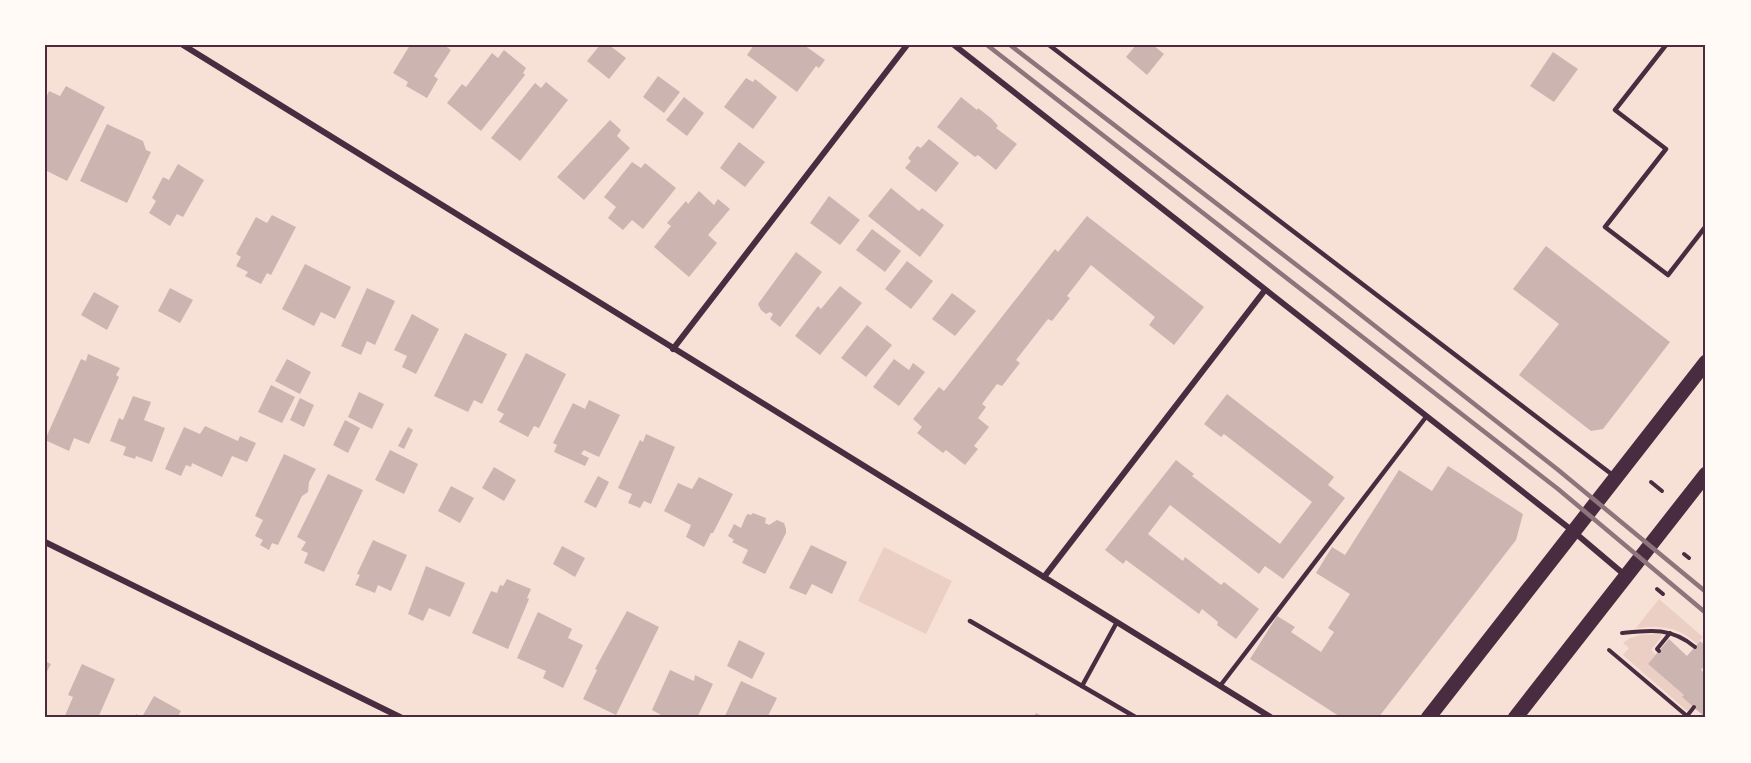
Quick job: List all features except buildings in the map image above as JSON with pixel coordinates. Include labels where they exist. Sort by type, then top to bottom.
[{"type":"main road","points":[[1428,718],[1706,362]]},
{"type":"main road","points":[[1515,718],[1706,474]]},
{"type":"street","points":[[183,45],[1272,718]]},
{"type":"street","points":[[673,349],[907,45]]},
{"type":"street","points":[[954,45],[1574,532],[1627,577]]},
{"type":"street","points":[[1044,576],[1265,290]]},
{"type":"street","points":[[45,542],[402,718]]},
{"type":"lane","points":[[1049,45],[1616,478]]},
{"type":"lane","points":[[1666,45],[1615,110],[1666,149],[1605,226],[1668,275],[1706,226]]},
{"type":"lane","points":[[1220,686],[1426,417]]},
{"type":"lane","points":[[970,621],[1137,718]]},
{"type":"lane","points":[[1082,686],[1117,622]]},
{"type":"path","points":[[1651,482],[1662,491]]},
{"type":"path","points":[[1684,554],[1689,558]]},
{"type":"path","points":[[1657,589],[1663,594]]},
{"type":"path","points":[[1622,633],[1651,631],[1670,633],[1695,647]]},
{"type":"path","points":[[1659,651],[1657,649],[1670,633]]},
{"type":"path","points":[[1609,650],[1687,716],[1694,707]]},
{"type":"shaded area","points":[[884,547],[952,581],[926,634],[858,601]]},
{"type":"shaded area","points":[[1659,599],[1703,637],[1697,644],[1682,633],[1668,628],[1636,628]]},
{"type":"shaded area","points":[[1661,634],[1662,636],[1651,650],[1656,655],[1648,664],[1684,695],[1683,698],[1692,706],[1687,711],[1623,655],[1629,648],[1623,643],[1630,638]]},
{"type":"railway","points":[[987,45],[1558,489],[1706,613]]},
{"type":"railway","points":[[1010,45],[1333,293],[1557,469],[1706,592]]}]
